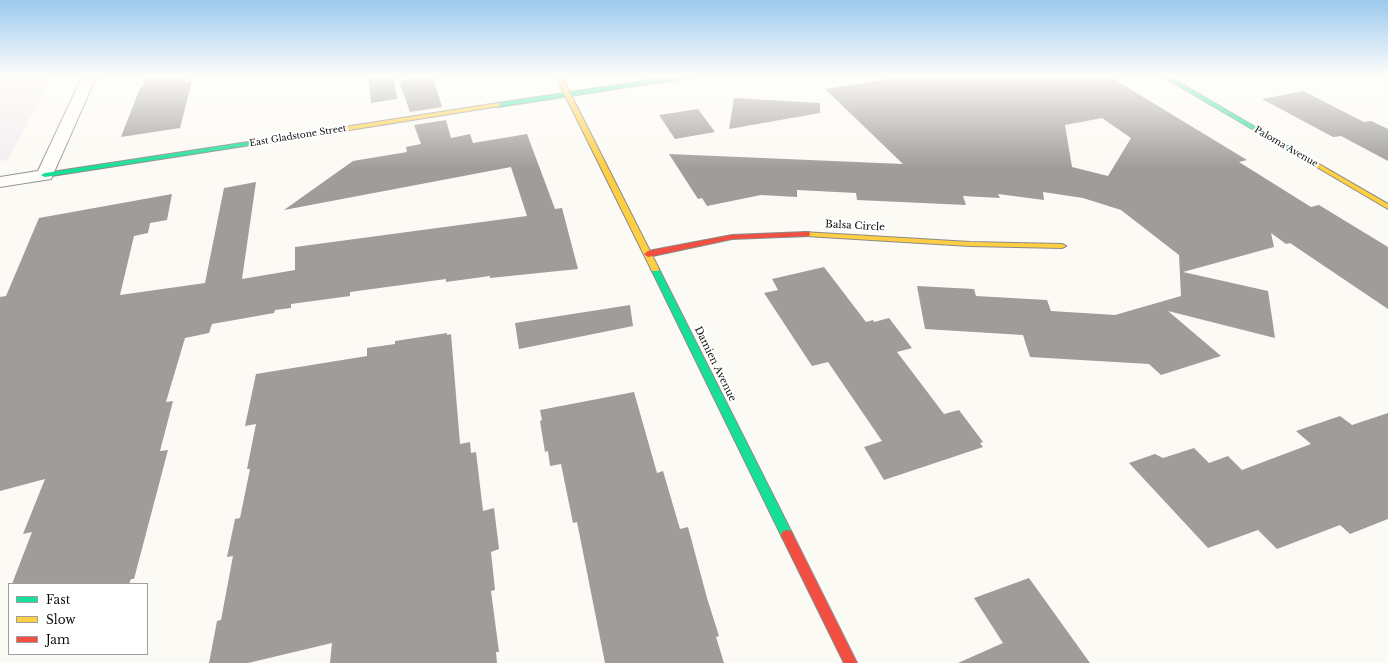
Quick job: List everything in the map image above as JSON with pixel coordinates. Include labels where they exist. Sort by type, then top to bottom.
[{"type":"street","points":[[0,182],[45,175],[76,106]]},
{"type":"street","name":"East Gladstone Street","points":[[45,175],[496,106]]},
{"type":"street","name":"Damien Avenue","points":[[574,106],[851,663]]},
{"type":"street","name":"Paloma Avenue","points":[[1216,106],[1388,207]]},
{"type":"street","name":"Balsa Circle","points":[[648,254],[732,237],[799,234],[970,244],[1062,246]]},
{"type":"shaded area","points":[[0,106],[37,106],[8,160],[0,161]]},
{"type":"building","points":[[133,106],[186,106],[180,128],[121,137]]},
{"type":"building","points":[[408,106],[442,107],[410,112]]},
{"type":"building","points":[[733,106],[820,106],[820,113],[729,129]]},
{"type":"building","points":[[843,106],[1158,106],[1247,160],[1239,162],[1311,207],[1319,205],[1388,247],[1388,309],[1290,243],[1286,244],[1271,233],[1274,247],[1183,272],[1268,291],[1275,338],[1168,311],[1221,356],[1161,375],[1149,364],[1030,357],[1023,335],[925,329],[917,286],[974,289],[976,296],[1047,300],[1051,311],[1115,315],[1181,296],[1179,255],[1121,210],[1083,198],[1043,192],[1044,200],[998,194],[1000,198],[963,196],[966,205],[857,200],[856,193],[797,190],[797,197],[761,195],[707,206],[702,198],[698,199],[669,154],[903,164]],"holes":[[[1102,118],[1131,138],[1108,176],[1072,167],[1065,125]]]},
{"type":"building","points":[[1275,106],[1332,106],[1364,122],[1371,121],[1388,129],[1388,161],[1341,136],[1333,137]]},
{"type":"building","points":[[698,109],[715,132],[675,139],[659,115]]},
{"type":"building","points":[[446,120],[451,138],[470,134],[473,143],[527,134],[555,209],[562,208],[578,269],[490,278],[490,276],[446,282],[446,279],[350,292],[350,296],[291,304],[291,308],[275,310],[274,313],[212,324],[209,333],[185,338],[166,402],[173,401],[160,451],[168,450],[134,579],[131,579],[129,583],[12,583],[32,532],[23,534],[45,479],[0,491],[0,297],[6,296],[39,218],[172,194],[167,220],[150,223],[148,233],[134,236],[120,295],[205,283],[224,188],[256,182],[242,279],[295,270],[295,247],[527,216],[511,167],[284,210],[353,161],[407,152],[406,147],[421,144],[414,125]]},
{"type":"building","points":[[824,267],[866,322],[873,320],[874,322],[889,318],[912,348],[897,352],[944,414],[959,410],[983,442],[980,443],[983,447],[884,480],[864,447],[882,441],[828,362],[812,366],[764,293],[778,290],[772,279]]},
{"type":"building","points":[[630,305],[633,326],[519,349],[515,323]]},
{"type":"building","points":[[447,333],[447,335],[451,334],[460,444],[470,442],[471,453],[476,452],[483,511],[494,508],[499,549],[491,552],[495,590],[491,591],[499,652],[496,652],[497,663],[330,663],[332,643],[248,663],[209,663],[217,621],[221,620],[233,556],[227,557],[235,519],[240,518],[250,469],[247,469],[256,424],[245,426],[256,374],[367,356],[367,348],[395,344],[395,341]]},
{"type":"building","points":[[634,392],[657,473],[663,471],[680,529],[688,527],[719,636],[716,637],[724,663],[605,663],[577,522],[573,523],[561,464],[550,466],[548,451],[545,452],[540,421],[542,420],[540,410]]},
{"type":"building","points":[[1388,413],[1388,519],[1350,534],[1340,525],[1277,549],[1258,530],[1208,548],[1129,463],[1155,454],[1163,458],[1194,448],[1209,463],[1228,456],[1242,470],[1311,444],[1296,431],[1340,416],[1352,425]]},
{"type":"building","points":[[1029,578],[1090,663],[958,663],[1003,643],[974,598]]},
{"type":"traffic: fast","points":[[1216,106],[1300,155]]},
{"type":"traffic: fast","points":[[45,175],[255,143]]},
{"type":"traffic: fast","points":[[655,269],[787,535]]},
{"type":"traffic: slow","points":[[255,143],[492,106]]},
{"type":"traffic: slow","points":[[573,106],[655,269]]},
{"type":"traffic: slow","points":[[1300,155],[1388,207]]},
{"type":"traffic: slow","points":[[806,234],[970,244],[1062,246]]},
{"type":"traffic: jam","points":[[648,254],[732,237],[806,234]]},
{"type":"traffic: jam","points":[[787,535],[851,663]]}]
